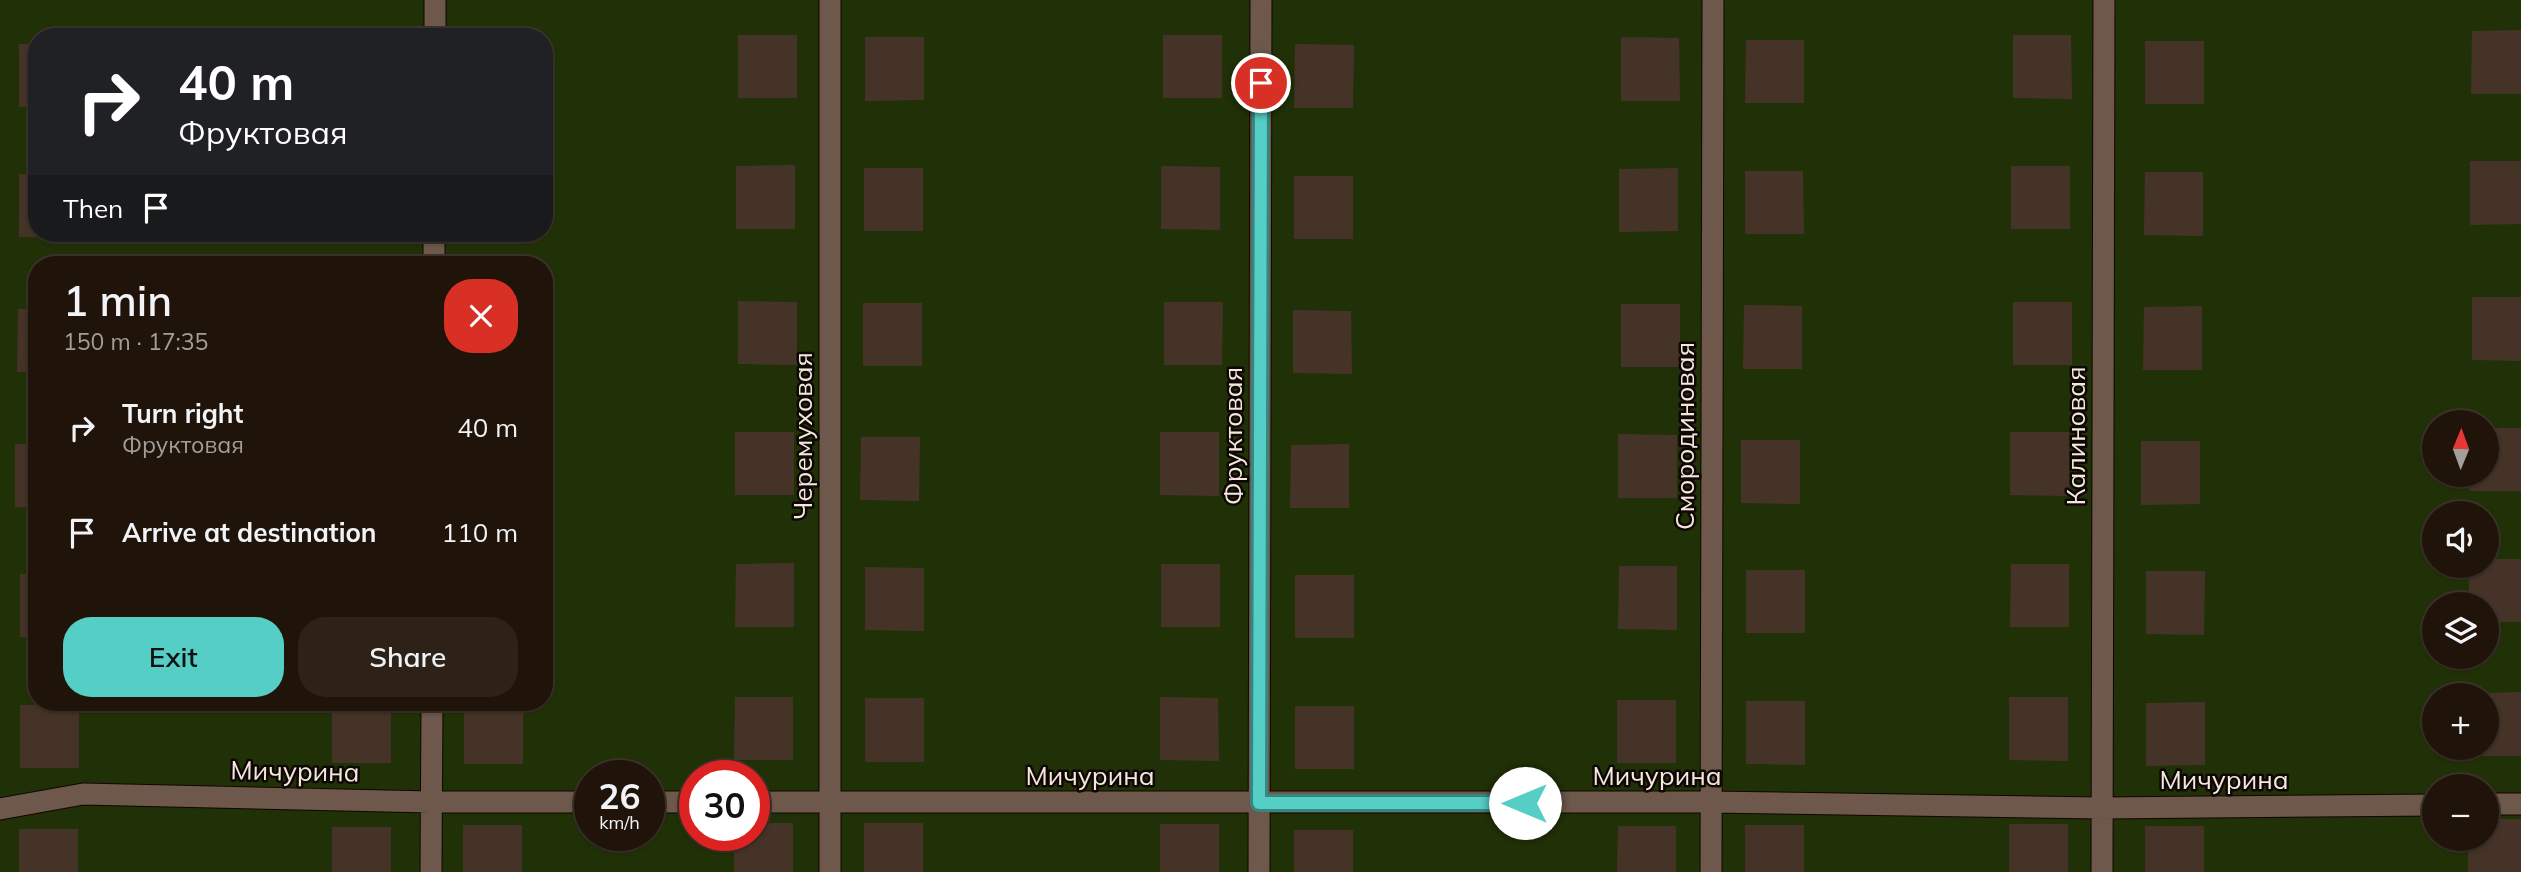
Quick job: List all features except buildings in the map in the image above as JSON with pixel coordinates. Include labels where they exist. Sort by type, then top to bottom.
[{"type":"street","points":[[435,0],[435,28]]},
{"type":"street","name":"Черемуховая","points":[[830,0],[830,872]]},
{"type":"street","name":"Фруктовая","points":[[1259,872],[1261,0]]},
{"type":"street","name":"Смородиновая","points":[[1711,872],[1713,0]]},
{"type":"street","name":"Калиновая","points":[[2102,872],[2104,0]]},
{"type":"street","points":[[431,872],[432,711]]},
{"type":"street","name":"Мичурина","points":[[0,809],[83,794],[431,802],[574,802]]},
{"type":"street","name":"Мичурина","points":[[770,802],[1711,802],[2102,808],[2422,805]]},
{"type":"street","points":[[2499,804],[2521,804]]},
{"type":"green space","points":[[0,0],[2521,0],[2521,872],[0,872]]},
{"type":"route","points":[[1261,83],[1259,803],[1525,803]]}]
